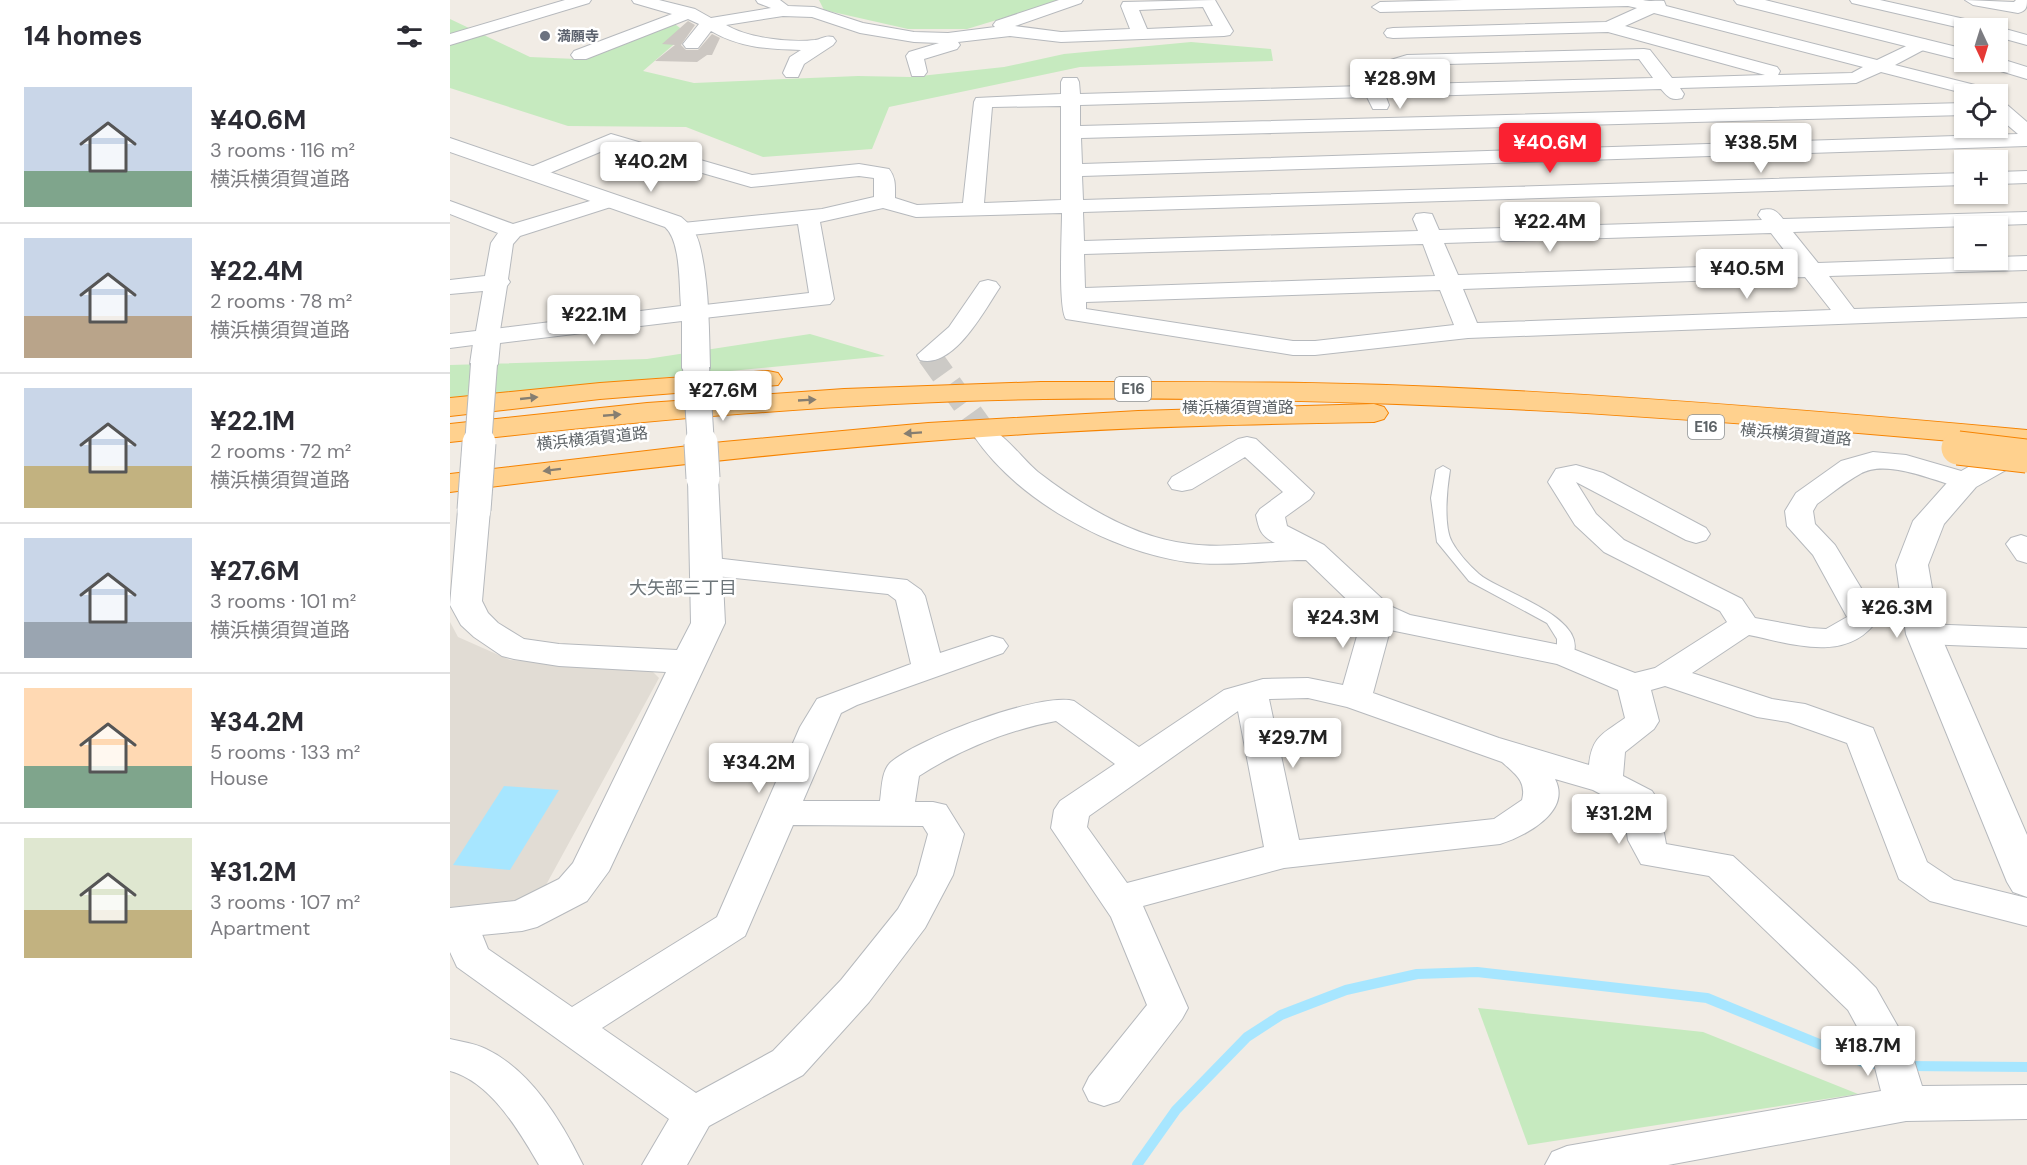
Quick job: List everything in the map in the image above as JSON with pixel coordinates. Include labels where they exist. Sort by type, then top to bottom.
[{"type":"highway","points":[[450,407],[600,391],[733,381],[874,374],[1057,372],[1558,391],[1674,400],[1816,418]]},
{"type":"highway","name":"横浜横須賀道路","points":[[450,433],[600,416],[739,404],[1048,390],[1155,389],[1412,393],[1613,403],[1816,418],[1957,440],[2027,456]]},
{"type":"highway","name":"横浜横須賀道路","points":[[450,453],[699,428],[988,410],[1230,406],[1454,412],[1957,440],[2027,439]]},
{"type":"highway","points":[[450,483],[757,448],[999,427],[1194,417],[1454,412]]},
{"type":"street","points":[[450,40],[583,0]]},
{"type":"street","points":[[640,0],[689,14],[732,36],[755,43],[818,45]]},
{"type":"street","points":[[764,0],[779,5],[783,11]]},
{"type":"street","points":[[814,12],[831,0]]},
{"type":"street","points":[[918,72],[915,56],[947,47],[1075,0]]},
{"type":"street","points":[[1609,27],[1669,0]]},
{"type":"street","points":[[1743,0],[1954,52]]},
{"type":"street","points":[[1858,0],[1954,22]]},
{"type":"street","points":[[1973,0],[2018,8],[2024,0]]},
{"type":"street","points":[[1407,60],[1378,4],[1626,1],[1954,85]]},
{"type":"street","points":[[692,44],[709,23],[783,11],[814,12],[860,28],[914,37],[948,38],[1010,31],[1061,37],[1141,34],[1224,30],[1209,2],[1129,6],[1141,34]]},
{"type":"street","points":[[589,44],[689,14]]},
{"type":"street","points":[[1393,33],[1609,27],[1801,80]]},
{"type":"street","points":[[789,65],[818,45],[860,28]]},
{"type":"street","points":[[2008,35],[2027,40]]},
{"type":"street","points":[[973,210],[983,102],[1070,91],[1375,92],[1857,78],[1921,44]]},
{"type":"street","points":[[1468,331],[1367,73],[1407,60],[1644,54],[1848,317]]},
{"type":"street","points":[[2008,67],[2027,73]]},
{"type":"street","points":[[1070,91],[1074,314],[1293,348],[1468,331],[2027,310]]},
{"type":"street","points":[[1071,132],[1954,109]]},
{"type":"street","points":[[2008,116],[2027,132]]},
{"type":"street","points":[[533,172],[611,140],[751,181],[859,170],[882,173],[885,181],[884,201]]},
{"type":"street","points":[[1071,170],[2027,140]]},
{"type":"street","points":[[450,145],[673,222],[681,229],[687,243],[695,312],[708,623],[589,871],[573,890],[522,916],[455,922],[471,957],[694,1114]]},
{"type":"street","points":[[2008,178],[2027,177]]},
{"type":"street","points":[[681,229],[808,217],[884,201],[916,211],[973,210],[1954,179]]},
{"type":"street","points":[[610,201],[512,231],[502,243],[498,282],[485,351],[465,601],[474,618],[486,630],[514,648],[559,655],[688,662]]},
{"type":"street","points":[[450,207],[512,231]]},
{"type":"street","points":[[450,341],[485,351],[695,312],[822,299],[808,217]]},
{"type":"street","points":[[1072,248],[2027,218]]},
{"type":"street","points":[[1073,295],[2027,262]]},
{"type":"street","points":[[450,287],[498,282]]},
{"type":"street","points":[[928,355],[958,332],[988,287]]},
{"type":"street","points":[[987,435],[999,452],[1051,495],[1121,536],[1185,552],[1236,555],[1314,551]]},
{"type":"street","points":[[1182,483],[1246,445],[1300,494],[1270,515],[1274,531],[1314,551],[1379,613],[1401,623],[1565,656],[1769,710],[1793,712],[1861,736],[1912,870],[1942,891],[2027,912]]},
{"type":"street","points":[[2027,446],[1965,481],[1929,521],[1912,565],[1923,634],[2027,882]]},
{"type":"street","points":[[1605,782],[1608,748],[1642,721],[1650,679],[1744,626],[1810,638],[1831,639],[1851,629],[1863,619],[1825,551],[1801,526],[1799,511],[1806,499],[1851,467],[1873,460],[1906,463],[1965,481]]},
{"type":"street","points":[[1696,534],[1593,479],[1576,473],[1566,475],[1562,482],[1584,519],[1614,546],[1731,605],[1744,626]]},
{"type":"street","points":[[2027,544],[2021,544],[2027,554]]},
{"type":"street","points":[[706,566],[896,586],[910,596],[928,669]]},
{"type":"street","points":[[1355,698],[1379,613]]},
{"type":"street","points":[[1923,634],[2027,638]]},
{"type":"street","points":[[570,1028],[732,926],[817,727],[829,706],[845,698],[992,646]]},
{"type":"street","points":[[1104,1089],[1168,1008],[1128,913],[1069,828],[1072,810],[1236,697],[1263,689],[1308,688],[1355,698],[1605,782],[1640,800],[1646,840],[1654,855],[1720,865],[1862,999],[1900,1080]]},
{"type":"street","points":[[1251,693],[1284,855]]},
{"type":"street","points":[[896,814],[902,771],[922,756],[1035,712],[1062,709],[1138,763]]},
{"type":"street","points":[[1118,899],[1284,855],[1500,831],[1523,821],[1539,806],[1542,789],[1535,772],[1511,752]]},
{"type":"street","points":[[664,1165],[694,1114],[788,1063],[855,991],[912,918],[935,875],[946,834],[933,814],[780,813]]},
{"type":"street","points":[[450,1055],[470,1060],[503,1083],[537,1125],[561,1165]]},
{"type":"street","points":[[1567,1165],[1900,1080],[2027,1102]]},
{"type":"lane","points":[[1443,470],[1438,498],[1444,542],[1474,578],[1552,620],[1566,639],[1565,656]]},
{"type":"shaded area","points":[[450,622],[458,637],[510,660],[651,670],[659,678],[546,885],[512,903],[450,907]]},
{"type":"green space","points":[[819,0],[1063,0],[967,29],[908,29],[824,10]]},
{"type":"green space","points":[[665,17],[687,33],[643,71],[694,83],[858,76],[911,77],[1004,67],[1064,54],[1191,42],[1271,49],[1273,61],[1080,67],[889,107],[872,149],[763,157],[686,127],[568,126],[450,88],[450,19],[530,57],[576,59]]},
{"type":"green space","points":[[810,334],[885,356],[450,398],[450,365],[647,359]]},
{"type":"green space","points":[[1478,1008],[1703,1032],[1858,1094],[1528,1145]]},
{"type":"water","points":[[504,786],[559,790],[510,870],[453,865]]},
{"type":"building","points":[[688,21],[695,25],[681,45],[686,50],[698,50],[712,34],[720,38],[712,55],[707,55],[697,62],[655,61],[675,45],[662,44]]},
{"type":"waterway","points":[[1137,1165],[1176,1110],[1247,1037],[1281,1015],[1346,990],[1417,974],[1477,972],[1707,998],[1868,1064],[1882,1064]]},
{"type":"waterway","points":[[1906,1066],[2027,1067]]},
{"type":"tunnel","points":[[929,355],[987,436]]},
{"type":"place","name":"満願寺","points":[[545,36]]},
{"type":"district","name":"大矢部三丁目","points":[[683,588]]}]
